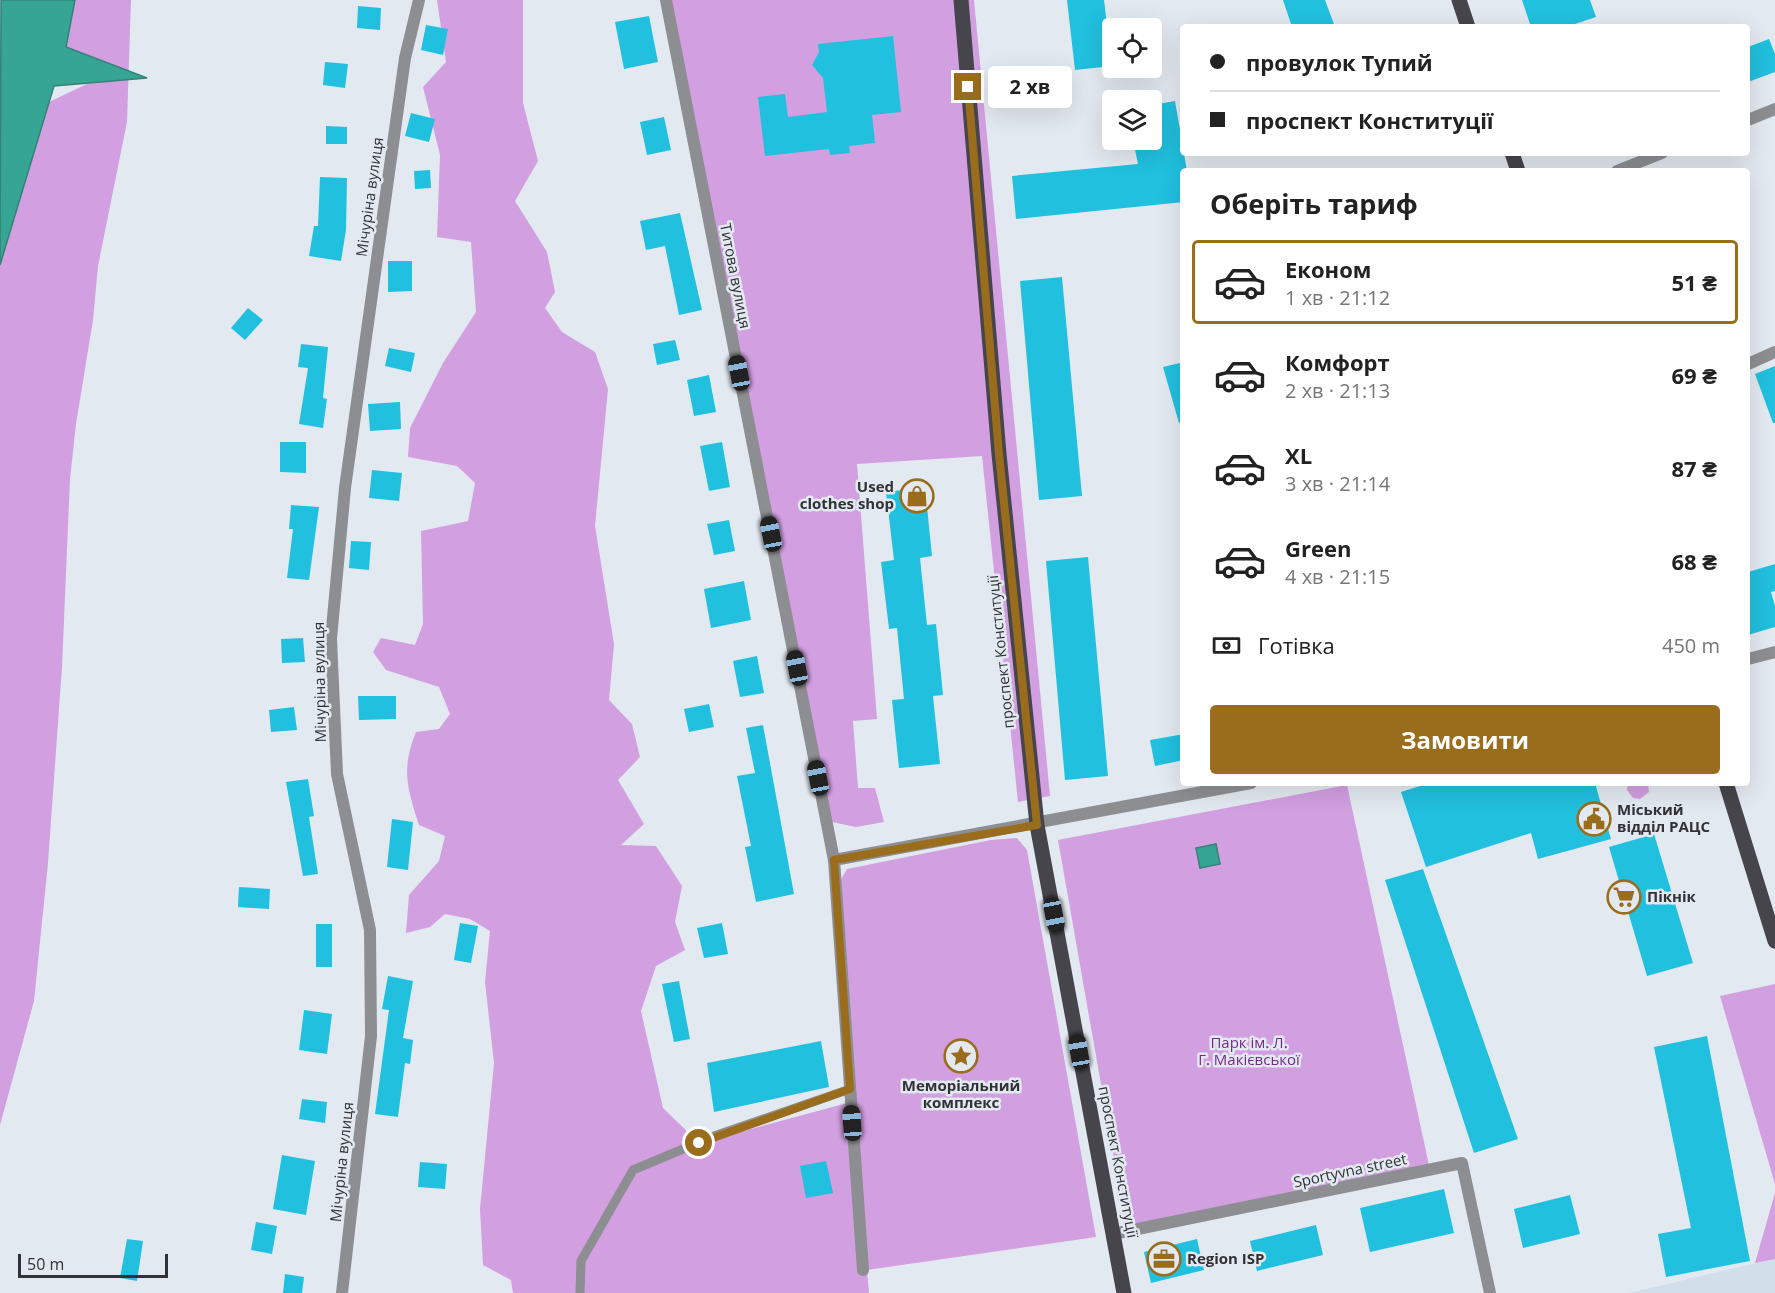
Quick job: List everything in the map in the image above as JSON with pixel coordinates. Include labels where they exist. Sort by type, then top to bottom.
[{"type":"main road","name":"проспект Конституції","points":[[961,0],[999,454],[1037,825],[1124,1293]]},
{"type":"main road","points":[[1459,0],[1467,24]]},
{"type":"main road","points":[[1727,786],[1775,941]]},
{"type":"street","name":"Мічуріна вулиця","points":[[342,1293],[371,1036],[370,930],[337,774],[331,639],[345,488],[401,81],[419,0]]},
{"type":"street","name":"Титова вулиця","points":[[666,0],[834,860],[863,1270]]},
{"type":"street","points":[[1750,119],[1775,109]]},
{"type":"street","points":[[1624,168],[1654,156]]},
{"type":"street","points":[[1750,363],[1775,352]]},
{"type":"street","points":[[1750,658],[1775,652]]},
{"type":"street","points":[[834,860],[1037,825],[1236,786]]},
{"type":"street","name":"Sportyvna street","points":[[1113,1234],[1462,1163],[1490,1293]]},
{"type":"lane","points":[[580,1293],[582,1261],[633,1170],[714,1136],[850,1089]]},
{"type":"shaded area","points":[[1,0],[75,0],[66,47],[147,78],[54,86],[0,265]]},
{"type":"shaded area","points":[[1216,844],[1220,864],[1200,868],[1196,848]]},
{"type":"shaded area","points":[[1775,1259],[1775,1293],[1629,1293],[1739,1267]]},
{"type":"green space","points":[[73,0],[131,0],[127,122],[98,266],[93,320],[76,424],[70,479],[62,667],[48,863],[34,1001],[0,1125],[0,265],[49,102],[89,83],[101,70],[66,47]]},
{"type":"green space","points":[[437,0],[523,0],[523,103],[538,161],[515,201],[547,252],[555,292],[545,308],[562,332],[595,352],[608,389],[595,526],[614,644],[609,700],[632,724],[640,757],[618,780],[644,824],[621,845],[656,846],[682,886],[675,922],[685,950],[656,966],[641,1011],[663,1108],[699,1143],[851,1102],[836,888],[847,869],[991,840],[1017,838],[1027,850],[1096,1237],[867,1270],[869,1293],[513,1293],[511,1280],[483,1265],[480,1209],[494,1063],[485,982],[490,931],[470,919],[445,914],[430,927],[406,933],[409,895],[439,861],[445,836],[419,825],[407,778],[408,757],[416,732],[439,729],[450,714],[439,687],[386,670],[373,652],[381,638],[415,645],[423,624],[421,531],[468,521],[475,483],[457,466],[408,457],[410,428],[443,363],[476,312],[471,242],[437,237],[440,155],[423,87],[446,62]]},
{"type":"green space","points":[[666,0],[974,0],[1050,796],[1018,802],[982,456],[857,464],[877,719],[853,721],[858,788],[875,788],[884,822],[856,827],[827,821]]},
{"type":"green space","name":"Парк ім. Л. Г. Макієвської","points":[[1347,786],[1430,1170],[1127,1232],[1058,840]]},
{"type":"green space","points":[[1628,786],[1648,786],[1649,792],[1640,799],[1633,798],[1627,790]]},
{"type":"green space","points":[[1775,984],[1775,1184],[1720,996]]},
{"type":"green space","points":[[1775,1193],[1775,1259],[1755,1263]]},
{"type":"building","points":[[1067,0],[1104,0],[1106,18],[1102,18],[1102,67],[1075,70]]},
{"type":"building","points":[[1283,0],[1325,0],[1334,24],[1291,24]]},
{"type":"building","points":[[1522,0],[1590,0],[1596,17],[1575,24],[1530,24]]},
{"type":"building","points":[[358,6],[381,8],[380,30],[357,28]]},
{"type":"building","points":[[649,16],[658,62],[624,69],[615,22]]},
{"type":"building","points":[[426,25],[448,29],[443,55],[421,50]]},
{"type":"building","points":[[893,36],[901,112],[872,115],[875,143],[849,146],[850,153],[830,155],[829,149],[765,156],[758,97],[785,94],[788,117],[827,112],[823,78],[812,65],[819,52],[818,44]]},
{"type":"building","points":[[1769,39],[1775,54],[1775,72],[1750,81],[1750,46]]},
{"type":"building","points":[[325,62],[348,64],[345,88],[323,85]]},
{"type":"building","points":[[1175,101],[1180,130],[1180,156],[1184,156],[1186,168],[1180,168],[1180,202],[1016,219],[1012,176],[1138,164],[1135,150],[1162,150],[1162,103]]},
{"type":"building","points":[[411,113],[435,119],[429,142],[405,136]]},
{"type":"building","points":[[664,117],[671,150],[647,155],[640,122]]},
{"type":"building","points":[[326,126],[347,127],[347,144],[326,144]]},
{"type":"building","points":[[430,170],[431,188],[415,189],[414,171]]},
{"type":"building","points":[[320,177],[347,178],[346,230],[341,261],[309,256],[314,226],[318,226]]},
{"type":"building","points":[[680,213],[702,310],[679,315],[665,246],[646,250],[640,221]]},
{"type":"building","points":[[388,261],[412,261],[412,291],[388,292]]},
{"type":"building","points":[[1062,277],[1082,496],[1039,500],[1020,281]]},
{"type":"building","points":[[248,308],[263,320],[245,340],[231,328]]},
{"type":"building","points":[[675,340],[680,360],[657,365],[653,344]]},
{"type":"building","points":[[301,344],[328,347],[323,398],[327,399],[323,428],[299,424],[308,368],[298,367]]},
{"type":"building","points":[[389,348],[415,353],[411,372],[385,366]]},
{"type":"building","points":[[1180,363],[1180,423],[1179,423],[1163,367]]},
{"type":"building","points":[[1775,366],[1775,423],[1773,423],[1755,374]]},
{"type":"building","points":[[709,375],[716,412],[694,416],[687,380]]},
{"type":"building","points":[[400,402],[401,429],[370,431],[368,404]]},
{"type":"building","points":[[280,442],[306,442],[306,473],[280,472]]},
{"type":"building","points":[[722,442],[730,487],[709,491],[700,446]]},
{"type":"building","points":[[372,470],[402,473],[399,501],[369,498]]},
{"type":"building","points":[[925,487],[932,556],[920,558],[927,625],[936,624],[943,695],[933,696],[940,764],[899,768],[892,700],[904,699],[897,628],[889,629],[881,562],[894,560],[886,492]]},
{"type":"building","points":[[291,505],[319,507],[309,580],[287,578],[293,529],[289,529]]},
{"type":"building","points":[[729,520],[735,551],[714,555],[707,524]]},
{"type":"building","points":[[351,541],[371,542],[369,570],[349,568]]},
{"type":"building","points":[[1088,557],[1108,776],[1065,780],[1046,561]]},
{"type":"building","points":[[1775,564],[1775,591],[1771,592],[1775,606],[1775,627],[1750,634],[1750,571]]},
{"type":"building","points":[[744,581],[751,620],[711,628],[704,589]]},
{"type":"building","points":[[303,638],[305,662],[282,663],[281,639]]},
{"type":"building","points":[[757,656],[764,693],[740,697],[733,661]]},
{"type":"building","points":[[358,696],[396,696],[396,719],[359,720]]},
{"type":"building","points":[[709,704],[714,727],[689,732],[684,709]]},
{"type":"building","points":[[294,707],[297,730],[271,732],[269,710]]},
{"type":"building","points":[[763,725],[794,894],[756,902],[745,847],[751,846],[737,776],[755,773],[746,728]]},
{"type":"building","points":[[1180,735],[1180,761],[1155,766],[1150,740]]},
{"type":"building","points":[[308,779],[314,816],[309,817],[318,874],[303,876],[286,782]]},
{"type":"building","points":[[1420,786],[1596,786],[1611,839],[1538,859],[1531,833],[1426,867],[1401,792]]},
{"type":"building","points":[[392,819],[413,822],[408,870],[387,867]]},
{"type":"building","points":[[1654,834],[1693,963],[1647,976],[1609,847]]},
{"type":"building","points":[[1423,869],[1518,1139],[1474,1153],[1385,880]]},
{"type":"building","points":[[239,887],[270,889],[269,909],[238,907]]},
{"type":"building","points":[[460,923],[478,926],[471,963],[454,960]]},
{"type":"building","points":[[722,923],[728,954],[704,958],[697,928]]},
{"type":"building","points":[[316,924],[332,924],[332,967],[316,967]]},
{"type":"building","points":[[388,976],[413,981],[403,1038],[413,1040],[410,1064],[405,1063],[398,1117],[375,1114],[389,1010],[382,1009]]},
{"type":"building","points":[[679,981],[690,1039],[674,1042],[662,984]]},
{"type":"building","points":[[304,1010],[332,1014],[327,1054],[299,1050]]},
{"type":"building","points":[[1707,1036],[1750,1261],[1666,1277],[1658,1234],[1691,1228],[1654,1047]]},
{"type":"building","points":[[821,1041],[829,1087],[714,1112],[707,1063]]},
{"type":"building","points":[[302,1099],[327,1102],[325,1123],[299,1119]]},
{"type":"building","points":[[282,1155],[315,1161],[306,1215],[273,1209]]},
{"type":"building","points":[[826,1161],[833,1193],[806,1198],[800,1166]]},
{"type":"building","points":[[420,1162],[447,1164],[445,1189],[418,1187]]},
{"type":"building","points":[[1444,1189],[1454,1233],[1370,1252],[1360,1208]]},
{"type":"building","points":[[1570,1195],[1580,1234],[1523,1248],[1514,1209]]},
{"type":"building","points":[[256,1222],[277,1226],[272,1254],[251,1250]]},
{"type":"building","points":[[1316,1225],[1323,1255],[1257,1271],[1250,1241]]},
{"type":"building","points":[[127,1239],[143,1241],[137,1281],[120,1278]]},
{"type":"building","points":[[1197,1239],[1204,1270],[1151,1283],[1144,1252]]},
{"type":"building","points":[[285,1274],[304,1277],[302,1293],[283,1293]]},
{"type":"place","name":"Used clothes shop","points":[[917,496]]},
{"type":"place","name":"Міський відділ РАЦС","points":[[1594,819]]},
{"type":"place","name":"Пікнік","points":[[1624,897]]},
{"type":"place","name":"Меморіальний комплекс","points":[[961,1056]]},
{"type":"place","name":"Region ISP","points":[[1164,1259]]},
{"type":"route","points":[[699,1143],[850,1089],[834,860],[1037,825],[999,454],[968,87]]}]
